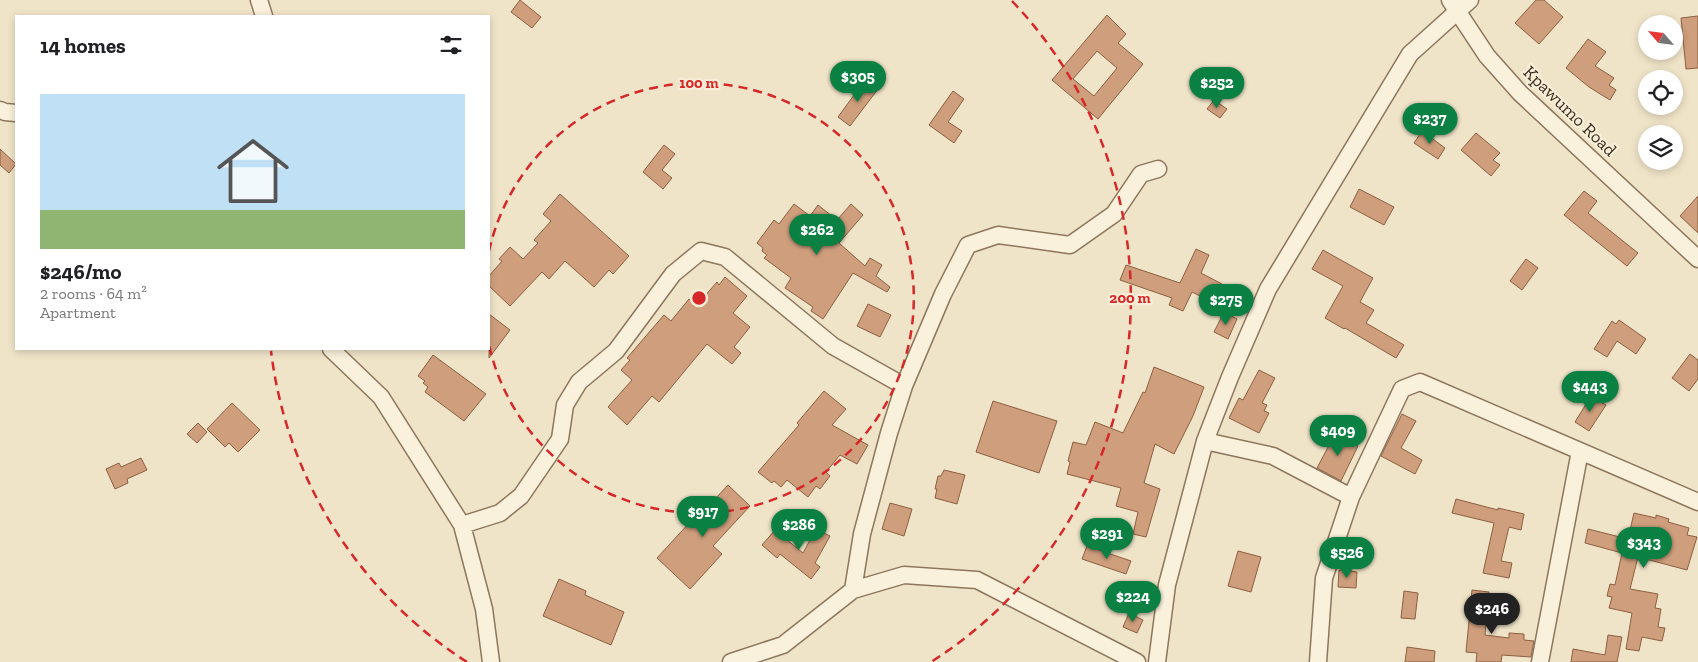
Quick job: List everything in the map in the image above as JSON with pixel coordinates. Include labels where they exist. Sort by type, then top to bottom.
[{"type":"street","points":[[259,0],[264,15]]},
{"type":"street","points":[[1157,662],[1166,585],[1205,441],[1268,289],[1410,54],[1454,6],[1470,0]]},
{"type":"street","name":"Kpawumo Road","points":[[1454,6],[1487,56],[1520,93],[1698,259]]},
{"type":"street","points":[[0,110],[15,113]]},
{"type":"street","points":[[854,590],[862,534],[889,433],[904,386],[943,294],[968,245],[998,235],[1070,245],[1114,214],[1141,174],[1158,169]]},
{"type":"street","points":[[462,525],[500,513],[521,496],[560,439],[565,405],[579,382],[616,351],[673,274],[701,251],[725,257],[833,346],[904,386]]},
{"type":"street","points":[[332,350],[381,397],[462,525],[484,609],[491,662]]},
{"type":"street","points":[[1318,662],[1324,578],[1351,497],[1402,389],[1420,382],[1698,502]]},
{"type":"street","points":[[1205,441],[1273,456],[1351,497]]},
{"type":"street","points":[[1540,662],[1580,451]]},
{"type":"street","points":[[731,662],[782,646],[854,590],[904,575],[977,580],[1137,662]]},
{"type":"building","points":[[520,0],[541,17],[532,28],[511,12]]},
{"type":"building","points":[[1536,0],[1544,0],[1563,17],[1539,44],[1515,23]]},
{"type":"building","points":[[1107,15],[1126,34],[1118,43],[1143,64],[1098,119],[1052,80]],"holes":[[[1097,51],[1117,68],[1094,96],[1073,79]]]},
{"type":"building","points":[[1698,16],[1698,68],[1686,69],[1683,18]]},
{"type":"building","points":[[1588,39],[1606,52],[1595,66],[1614,78],[1609,85],[1616,90],[1610,100],[1589,87],[1566,68]]},
{"type":"building","points":[[865,80],[878,89],[850,126],[838,117]]},
{"type":"building","points":[[953,91],[964,99],[948,122],[962,131],[954,143],[929,125]]},
{"type":"building","points":[[1214,100],[1227,109],[1220,118],[1207,109]]},
{"type":"building","points":[[1422,131],[1445,148],[1438,159],[1414,143]]},
{"type":"building","points":[[1476,133],[1500,153],[1493,160],[1500,165],[1491,176],[1461,150]]},
{"type":"building","points":[[664,145],[675,154],[662,170],[672,178],[663,189],[643,172]]},
{"type":"building","points":[[0,149],[15,163],[15,165],[9,173],[0,165]]},
{"type":"building","points":[[1359,189],[1394,207],[1384,225],[1350,207]]},
{"type":"building","points":[[1584,191],[1597,201],[1588,213],[1638,253],[1627,266],[1564,215]]},
{"type":"building","points":[[560,194],[629,256],[613,274],[609,270],[594,287],[565,261],[549,279],[542,272],[510,306],[490,287],[490,275],[502,261],[499,259],[510,247],[523,259],[538,243],[534,240],[551,221],[543,214]]},
{"type":"building","points":[[1698,196],[1698,233],[1680,216]]},
{"type":"building","points":[[794,204],[810,216],[818,205],[837,220],[851,204],[863,215],[839,243],[865,266],[870,258],[882,265],[876,276],[890,287],[887,292],[853,273],[823,319],[811,311],[813,307],[785,288],[791,278],[764,258],[767,255],[757,243],[774,220],[779,224]]},
{"type":"building","points":[[1196,249],[1209,255],[1201,273],[1222,284],[1212,302],[1192,292],[1183,311],[1169,305],[1172,298],[1120,280],[1126,265],[1180,283]]},
{"type":"building","points":[[1323,250],[1373,278],[1360,302],[1374,310],[1366,323],[1404,345],[1396,358],[1325,318],[1343,286],[1312,269]]},
{"type":"building","points":[[1526,259],[1538,268],[1522,290],[1510,281]]},
{"type":"building","points":[[725,277],[747,296],[733,313],[750,327],[734,347],[741,353],[732,364],[707,344],[659,402],[652,396],[627,425],[608,407],[632,380],[621,370],[630,360],[627,358],[664,315],[671,321],[689,299],[697,305],[717,282],[719,285]]},
{"type":"building","points":[[868,304],[891,315],[880,337],[857,326]]},
{"type":"building","points":[[1224,312],[1237,319],[1228,339],[1214,332]]},
{"type":"building","points":[[490,315],[510,330],[489,358],[490,350]]},
{"type":"building","points":[[1619,320],[1646,339],[1636,354],[1617,341],[1607,357],[1594,349],[1612,321],[1616,324]]},
{"type":"building","points":[[1690,354],[1698,360],[1698,379],[1689,391],[1672,378]]},
{"type":"building","points":[[433,355],[486,394],[464,421],[425,392],[428,387],[423,383],[425,381],[418,376]]},
{"type":"building","points":[[1154,367],[1204,387],[1193,416],[1174,454],[1155,444],[1144,483],[1160,489],[1146,537],[1133,534],[1138,512],[1116,506],[1121,488],[1067,474],[1073,442],[1086,445],[1095,422],[1123,433],[1143,392],[1145,393]]},
{"type":"building","points":[[1259,370],[1275,378],[1262,403],[1267,405],[1264,411],[1269,413],[1259,433],[1229,418],[1239,398],[1243,400]]},
{"type":"building","points":[[824,391],[846,409],[832,425],[868,445],[857,464],[840,455],[826,472],[830,476],[820,489],[816,486],[808,497],[787,480],[781,487],[774,481],[772,483],[758,472],[799,425],[797,423]]},
{"type":"building","points":[[1591,396],[1606,405],[1589,431],[1575,422]]},
{"type":"building","points":[[993,401],[1057,421],[1039,473],[976,452]]},
{"type":"building","points":[[232,403],[260,430],[238,452],[229,443],[225,447],[207,429]]},
{"type":"building","points":[[1402,414],[1416,421],[1401,448],[1422,460],[1415,474],[1381,456]]},
{"type":"building","points":[[198,423],[207,432],[197,443],[187,434]]},
{"type":"building","points":[[1335,434],[1358,446],[1341,481],[1317,468]]},
{"type":"building","points":[[141,458],[147,470],[127,479],[128,483],[115,489],[106,469],[119,463],[121,467]]},
{"type":"building","points":[[944,470],[965,475],[957,504],[935,498],[938,476],[941,476]]},
{"type":"building","points":[[728,485],[750,506],[713,546],[722,554],[690,589],[657,558]]},
{"type":"building","points":[[1456,499],[1498,510],[1498,508],[1524,514],[1521,530],[1509,527],[1501,561],[1512,563],[1509,578],[1483,573],[1494,523],[1452,513]]},
{"type":"building","points":[[890,503],[912,509],[904,536],[882,529]]},
{"type":"building","points":[[1634,513],[1656,518],[1656,515],[1669,519],[1668,522],[1689,528],[1687,535],[1697,537],[1687,570],[1638,557],[1630,589],[1658,594],[1655,608],[1661,609],[1658,627],[1665,628],[1662,641],[1642,637],[1639,651],[1626,649],[1632,613],[1609,608],[1612,597],[1607,596],[1610,584],[1615,585],[1622,553],[1585,543],[1588,529],[1628,539]]},
{"type":"building","points":[[816,529],[830,536],[815,563],[820,567],[811,579],[780,554],[777,558],[762,545],[775,530],[803,553]]},
{"type":"building","points":[[1087,546],[1131,561],[1126,574],[1082,559]]},
{"type":"building","points":[[1238,551],[1261,557],[1251,592],[1228,586]]},
{"type":"building","points":[[1339,570],[1357,572],[1356,588],[1338,587]]},
{"type":"building","points":[[559,579],[586,591],[585,595],[624,612],[611,645],[543,616]]},
{"type":"building","points":[[1472,590],[1489,592],[1485,635],[1509,638],[1509,633],[1524,634],[1524,640],[1534,641],[1531,657],[1502,655],[1501,662],[1476,662],[1477,653],[1466,652]]},
{"type":"building","points":[[1404,591],[1418,593],[1415,619],[1401,618]]},
{"type":"building","points":[[1129,613],[1143,620],[1137,633],[1123,627]]},
{"type":"building","points":[[1608,635],[1622,637],[1617,662],[1571,662],[1573,649],[1605,655]]},
{"type":"building","points":[[1407,647],[1435,651],[1434,662],[1405,662]]}]
